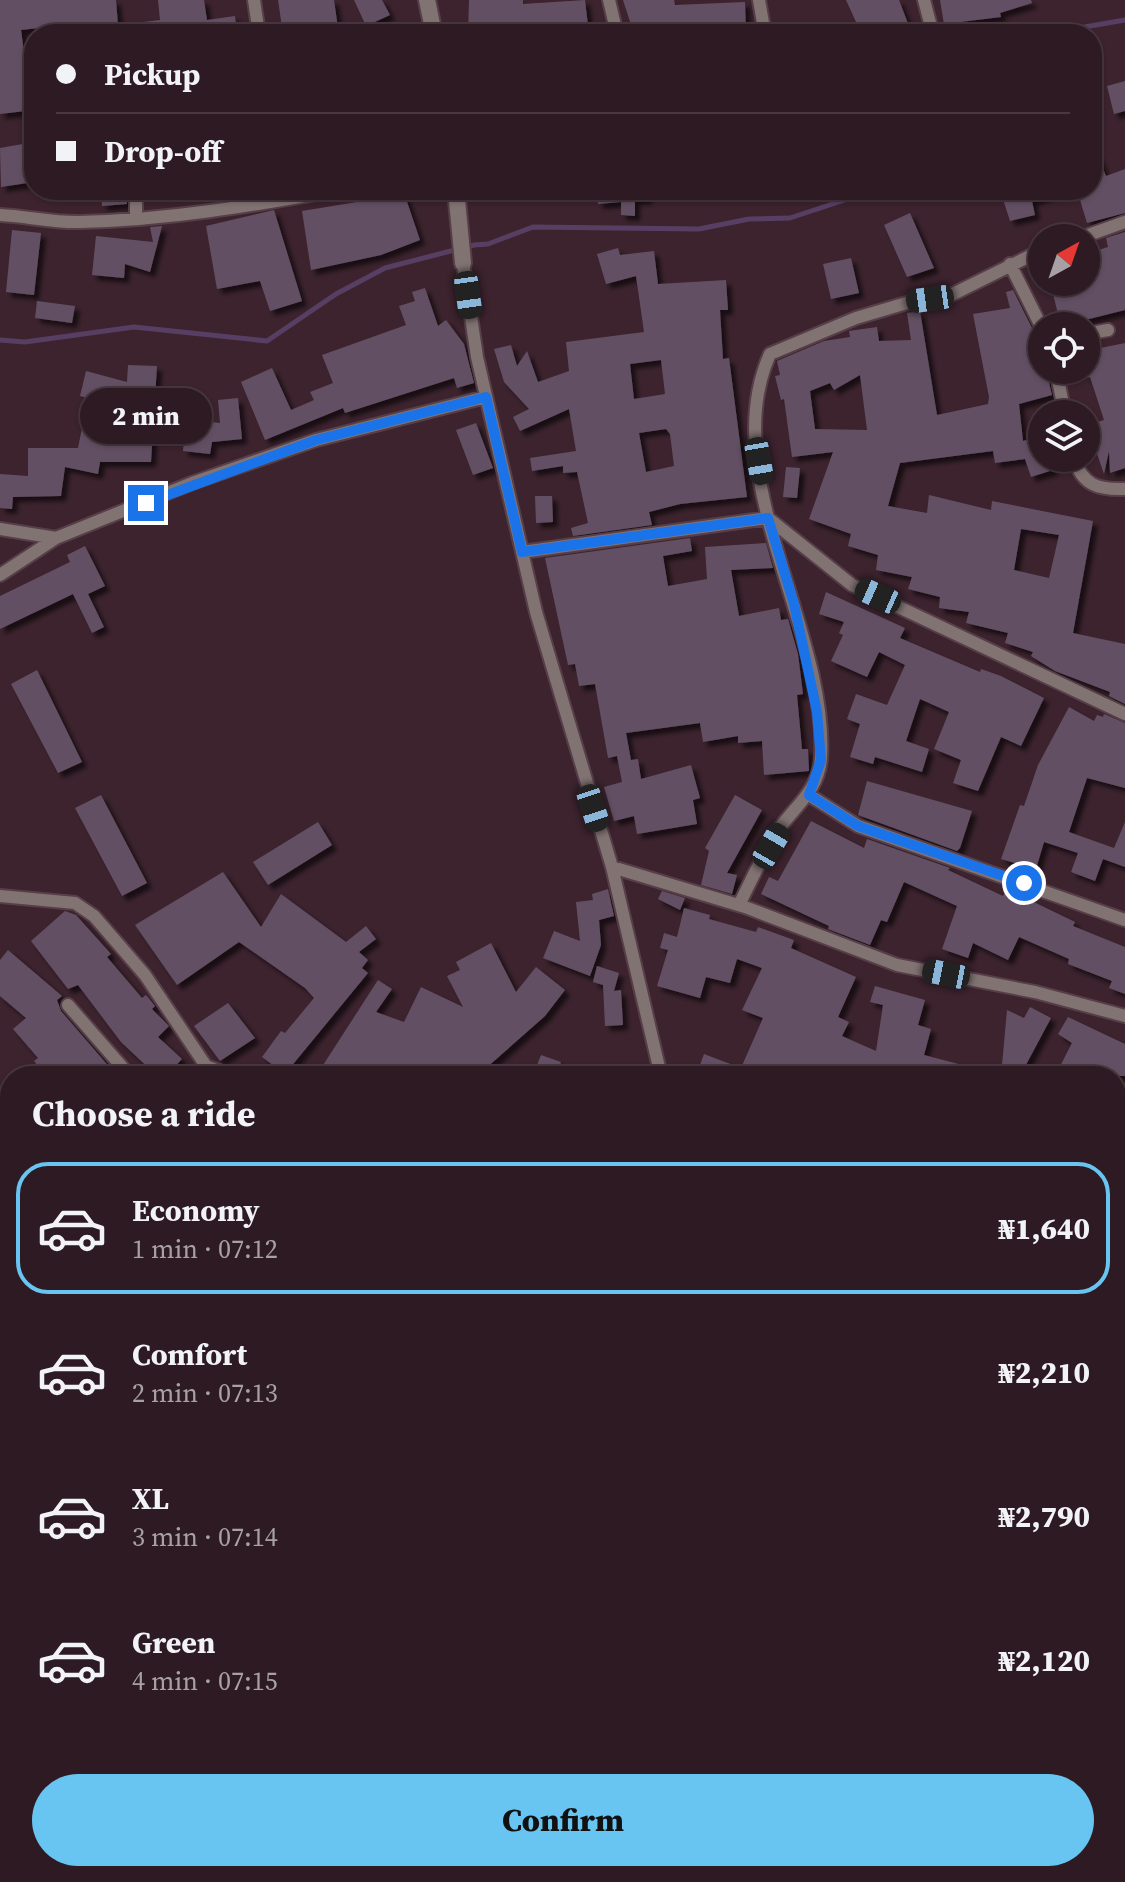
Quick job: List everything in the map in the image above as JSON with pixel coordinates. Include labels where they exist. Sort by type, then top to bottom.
[{"type":"street","points":[[254,0],[258,24]]},
{"type":"street","points":[[427,0],[432,24]]},
{"type":"street","points":[[609,0],[615,24]]},
{"type":"street","points":[[759,0],[763,24]]},
{"type":"street","points":[[924,0],[930,24]]},
{"type":"street","points":[[136,200],[136,218]]},
{"type":"street","points":[[0,215],[76,223],[219,211],[281,200]]},
{"type":"street","points":[[457,200],[463,263],[486,397],[522,552],[551,672],[612,867],[659,1066]]},
{"type":"street","points":[[1100,231],[1125,222]]},
{"type":"street","points":[[739,905],[782,826],[809,795],[821,760],[817,712],[794,604],[768,518],[754,432],[761,380],[770,354],[856,318],[910,302],[949,296],[1028,256]]},
{"type":"street","points":[[1010,264],[1034,312]]},
{"type":"street","points":[[1100,331],[1108,330]]},
{"type":"street","points":[[0,575],[56,538],[291,448],[486,397]]},
{"type":"street","points":[[1078,472],[1100,490],[1125,489]]},
{"type":"street","points":[[522,552],[768,518],[852,585],[1125,714]]},
{"type":"street","points":[[0,529],[56,538]]},
{"type":"street","points":[[809,795],[858,826],[1125,920]]},
{"type":"street","points":[[612,867],[739,905],[897,965],[1035,992],[1125,1016]]},
{"type":"street","points":[[0,896],[75,903],[94,916],[145,975],[206,1066]]},
{"type":"street","points":[[68,1005],[121,1066]]},
{"type":"building","points":[[0,0],[116,0],[118,24],[24,24],[24,30],[21,30],[24,111],[0,114]]},
{"type":"building","points":[[158,0],[204,0],[207,20],[235,16],[236,24],[126,24],[160,20]]},
{"type":"building","points":[[278,0],[334,0],[337,24],[282,24]]},
{"type":"building","points":[[354,0],[382,0],[390,15],[365,24]]},
{"type":"building","points":[[469,0],[523,0],[523,4],[585,0],[588,24],[468,24]]},
{"type":"building","points":[[623,0],[674,0],[675,5],[745,2],[746,24],[631,24]]},
{"type":"building","points":[[846,0],[899,0],[908,24],[851,24],[856,22]]},
{"type":"building","points":[[940,0],[1031,0],[1032,3],[1000,13],[1001,17],[944,24]]},
{"type":"building","points":[[1125,81],[1125,111],[1114,114],[1107,86]]},
{"type":"building","points":[[24,144],[24,184],[1,187],[0,148]]},
{"type":"building","points":[[1102,166],[1106,176],[1125,169],[1125,213],[1087,223],[1080,200],[1102,200]]},
{"type":"building","points":[[102,200],[127,200],[127,204],[102,206]]},
{"type":"building","points":[[369,200],[406,200],[420,240],[381,255],[311,270],[302,211]]},
{"type":"building","points":[[598,200],[635,200],[635,216],[621,215],[621,202],[598,204]]},
{"type":"building","points":[[1003,200],[1035,200],[1032,201],[1035,215],[1010,221]]},
{"type":"building","points":[[274,210],[302,301],[270,311],[260,281],[217,289],[206,226]]},
{"type":"building","points":[[910,213],[934,268],[907,277],[884,225]]},
{"type":"building","points":[[162,226],[150,272],[125,264],[124,278],[92,275],[96,236],[153,242],[150,227]]},
{"type":"building","points":[[12,230],[41,233],[34,295],[6,292]]},
{"type":"building","points":[[1125,232],[1125,310],[1100,316],[1100,312],[1058,312],[1054,296],[1100,296],[1100,250],[1108,247],[1106,238]]},
{"type":"building","points":[[618,248],[620,255],[654,251],[658,284],[726,280],[728,310],[720,310],[723,359],[729,358],[747,497],[680,504],[649,512],[652,525],[573,536],[571,528],[588,523],[577,472],[563,473],[563,466],[532,471],[530,458],[576,451],[569,409],[520,431],[513,417],[529,409],[504,382],[494,349],[511,345],[517,366],[527,351],[538,382],[569,371],[566,342],[644,332],[636,276],[606,284],[597,254]],"holes":[[[661,360],[665,394],[634,399],[630,364]],[[666,429],[670,434],[674,466],[646,472],[639,433]]]},
{"type":"building","points":[[851,258],[859,293],[831,299],[823,264]]},
{"type":"building","points":[[425,288],[438,326],[446,320],[464,344],[474,383],[457,388],[454,378],[345,413],[343,408],[265,440],[241,382],[272,368],[291,410],[314,400],[310,392],[333,383],[322,355],[406,325],[399,306],[415,301],[412,292]]},
{"type":"building","points":[[1013,290],[1028,320],[1028,384],[1049,384],[1052,395],[1019,404],[1023,441],[1028,439],[1028,468],[1025,459],[995,463],[993,451],[900,463],[888,506],[927,513],[929,495],[991,510],[992,501],[1093,521],[1073,633],[1125,644],[1125,704],[1109,696],[1110,692],[1055,671],[1031,656],[1033,652],[1005,643],[1008,633],[966,623],[969,612],[939,608],[940,597],[908,589],[912,577],[876,570],[878,555],[848,546],[851,534],[809,519],[833,452],[792,457],[784,399],[781,400],[775,376],[780,375],[777,361],[824,341],[850,337],[849,331],[877,327],[879,341],[911,340],[907,313],[920,311],[937,415],[988,404],[973,314],[1010,308],[1006,292]],"holes":[[[860,375],[867,430],[815,429],[810,391],[830,383],[834,390]],[[1021,529],[1059,535],[1049,578],[1014,570]]]},
{"type":"building","points":[[37,301],[75,306],[72,323],[35,318]]},
{"type":"building","points":[[1125,343],[1125,468],[1110,473],[1109,451],[1104,474],[1100,462],[1100,421],[1104,420],[1092,384],[1100,384],[1100,348]]},
{"type":"building","points":[[128,365],[157,366],[151,462],[100,462],[98,474],[65,467],[61,496],[13,497],[12,509],[0,508],[0,474],[28,476],[28,448],[78,448],[88,398],[80,396],[86,371],[127,382]]},
{"type":"building","points":[[238,398],[242,439],[212,442],[210,454],[183,451],[186,419],[220,423],[218,400]]},
{"type":"building","points":[[476,423],[493,468],[473,475],[456,430]]},
{"type":"building","points":[[786,467],[800,468],[797,498],[783,497]]},
{"type":"building","points":[[1029,472],[1047,472],[1031,477]]},
{"type":"building","points":[[535,496],[552,496],[553,522],[536,523]]},
{"type":"building","points":[[690,538],[692,551],[663,556],[668,586],[707,579],[705,547],[766,543],[773,568],[731,570],[739,616],[779,608],[781,620],[788,619],[798,654],[803,694],[797,695],[802,749],[808,749],[809,771],[764,775],[762,741],[738,743],[738,736],[703,742],[700,723],[626,733],[631,760],[638,759],[641,779],[691,765],[700,798],[693,800],[697,824],[637,834],[634,816],[614,821],[604,787],[622,782],[617,756],[608,758],[595,684],[579,686],[575,664],[568,665],[545,558]]},
{"type":"building","points":[[85,546],[105,586],[88,594],[104,627],[92,633],[73,594],[0,629],[0,596],[70,562],[67,555]]},
{"type":"building","points":[[826,592],[905,628],[900,638],[980,672],[981,669],[1001,676],[1044,698],[1021,746],[1001,737],[978,791],[953,783],[961,760],[934,749],[949,712],[920,699],[906,741],[929,749],[922,772],[875,757],[873,764],[850,757],[860,724],[847,719],[856,694],[887,705],[905,665],[879,652],[867,677],[831,661],[843,635],[839,633],[844,622],[819,614]]},
{"type":"building","points":[[37,670],[82,762],[58,773],[11,684]]},
{"type":"building","points":[[1069,707],[1094,721],[1097,715],[1103,717],[1104,714],[1125,723],[1125,788],[1087,778],[1069,832],[1114,848],[1125,822],[1125,867],[1103,859],[1095,881],[1071,872],[1078,853],[1044,842],[1036,869],[1001,859],[1020,805],[1024,806],[1038,765]]},
{"type":"building","points":[[867,781],[972,811],[960,848],[957,851],[858,815]]},
{"type":"building","points":[[101,795],[147,883],[122,896],[75,808]]},
{"type":"building","points":[[735,795],[762,810],[727,873],[737,875],[732,894],[701,885],[709,851],[705,848]]},
{"type":"building","points":[[811,821],[864,848],[867,839],[950,868],[948,870],[1003,896],[1007,889],[1075,922],[1073,926],[1125,947],[1125,994],[1109,988],[1112,981],[1068,964],[1069,959],[1019,937],[1008,960],[973,943],[968,958],[942,949],[957,906],[904,882],[887,922],[881,920],[870,945],[828,929],[829,926],[761,894],[769,877],[778,881]]},
{"type":"building","points":[[318,822],[332,845],[268,885],[253,862]]},
{"type":"building","points":[[223,872],[261,927],[281,894],[346,942],[366,926],[376,939],[359,952],[368,960],[362,968],[368,973],[292,1066],[274,1066],[262,1057],[281,1031],[285,1033],[314,998],[305,988],[239,942],[177,985],[135,925]]},
{"type":"building","points":[[608,889],[614,916],[599,920],[601,945],[590,976],[543,958],[554,931],[580,941],[576,902],[593,900],[592,894]]},
{"type":"building","points":[[662,891],[685,898],[680,910],[658,899]]},
{"type":"building","points":[[684,908],[710,915],[709,919],[756,932],[758,927],[794,940],[791,948],[856,977],[838,1017],[849,1022],[842,1036],[876,1051],[883,1005],[870,1002],[875,986],[925,1000],[918,1025],[931,1029],[924,1055],[966,1066],[742,1066],[763,1018],[742,1010],[762,968],[737,959],[730,983],[706,977],[700,998],[657,986],[668,950],[660,948],[664,933],[677,937]]},
{"type":"building","points":[[65,911],[76,915],[111,954],[107,957],[142,998],[146,995],[155,1006],[152,1009],[169,1026],[158,1037],[182,1059],[175,1066],[146,1066],[121,1042],[78,985],[68,989],[31,941]]},
{"type":"building","points":[[491,943],[516,992],[536,967],[565,990],[545,1016],[488,1066],[322,1066],[378,980],[392,989],[376,1012],[404,1022],[421,987],[463,1007],[447,976],[460,970],[456,962]]},
{"type":"building","points":[[8,950],[62,996],[57,1000],[61,1011],[108,1066],[38,1066],[34,1061],[38,1058],[13,1029],[26,1018],[0,996],[0,960]]},
{"type":"building","points":[[597,966],[619,973],[614,991],[621,990],[623,1025],[605,1026],[603,985],[593,982]]},
{"type":"building","points":[[228,1003],[255,1038],[220,1061],[194,1026]]},
{"type":"building","points":[[1030,1007],[1051,1018],[1025,1066],[1002,1066],[1007,1010],[1024,1018]]},
{"type":"building","points":[[1068,1017],[1125,1044],[1125,1066],[1060,1066],[1072,1043],[1058,1034]]},
{"type":"building","points":[[704,1054],[736,1066],[700,1066]]},
{"type":"building","points":[[541,1055],[561,1062],[560,1066],[537,1066]]},
{"type":"waterway","points":[[1102,24],[1125,20]]},
{"type":"waterway","points":[[0,340],[25,342],[134,327],[267,341],[336,294],[385,268],[488,244],[533,227],[699,229],[749,219],[790,218],[845,200]]},
{"type":"route","points":[[146,503],[192,483],[316,440],[486,397],[522,552],[768,518],[794,604],[817,712],[821,760],[809,795],[828,804],[858,826],[1024,883]]}]
